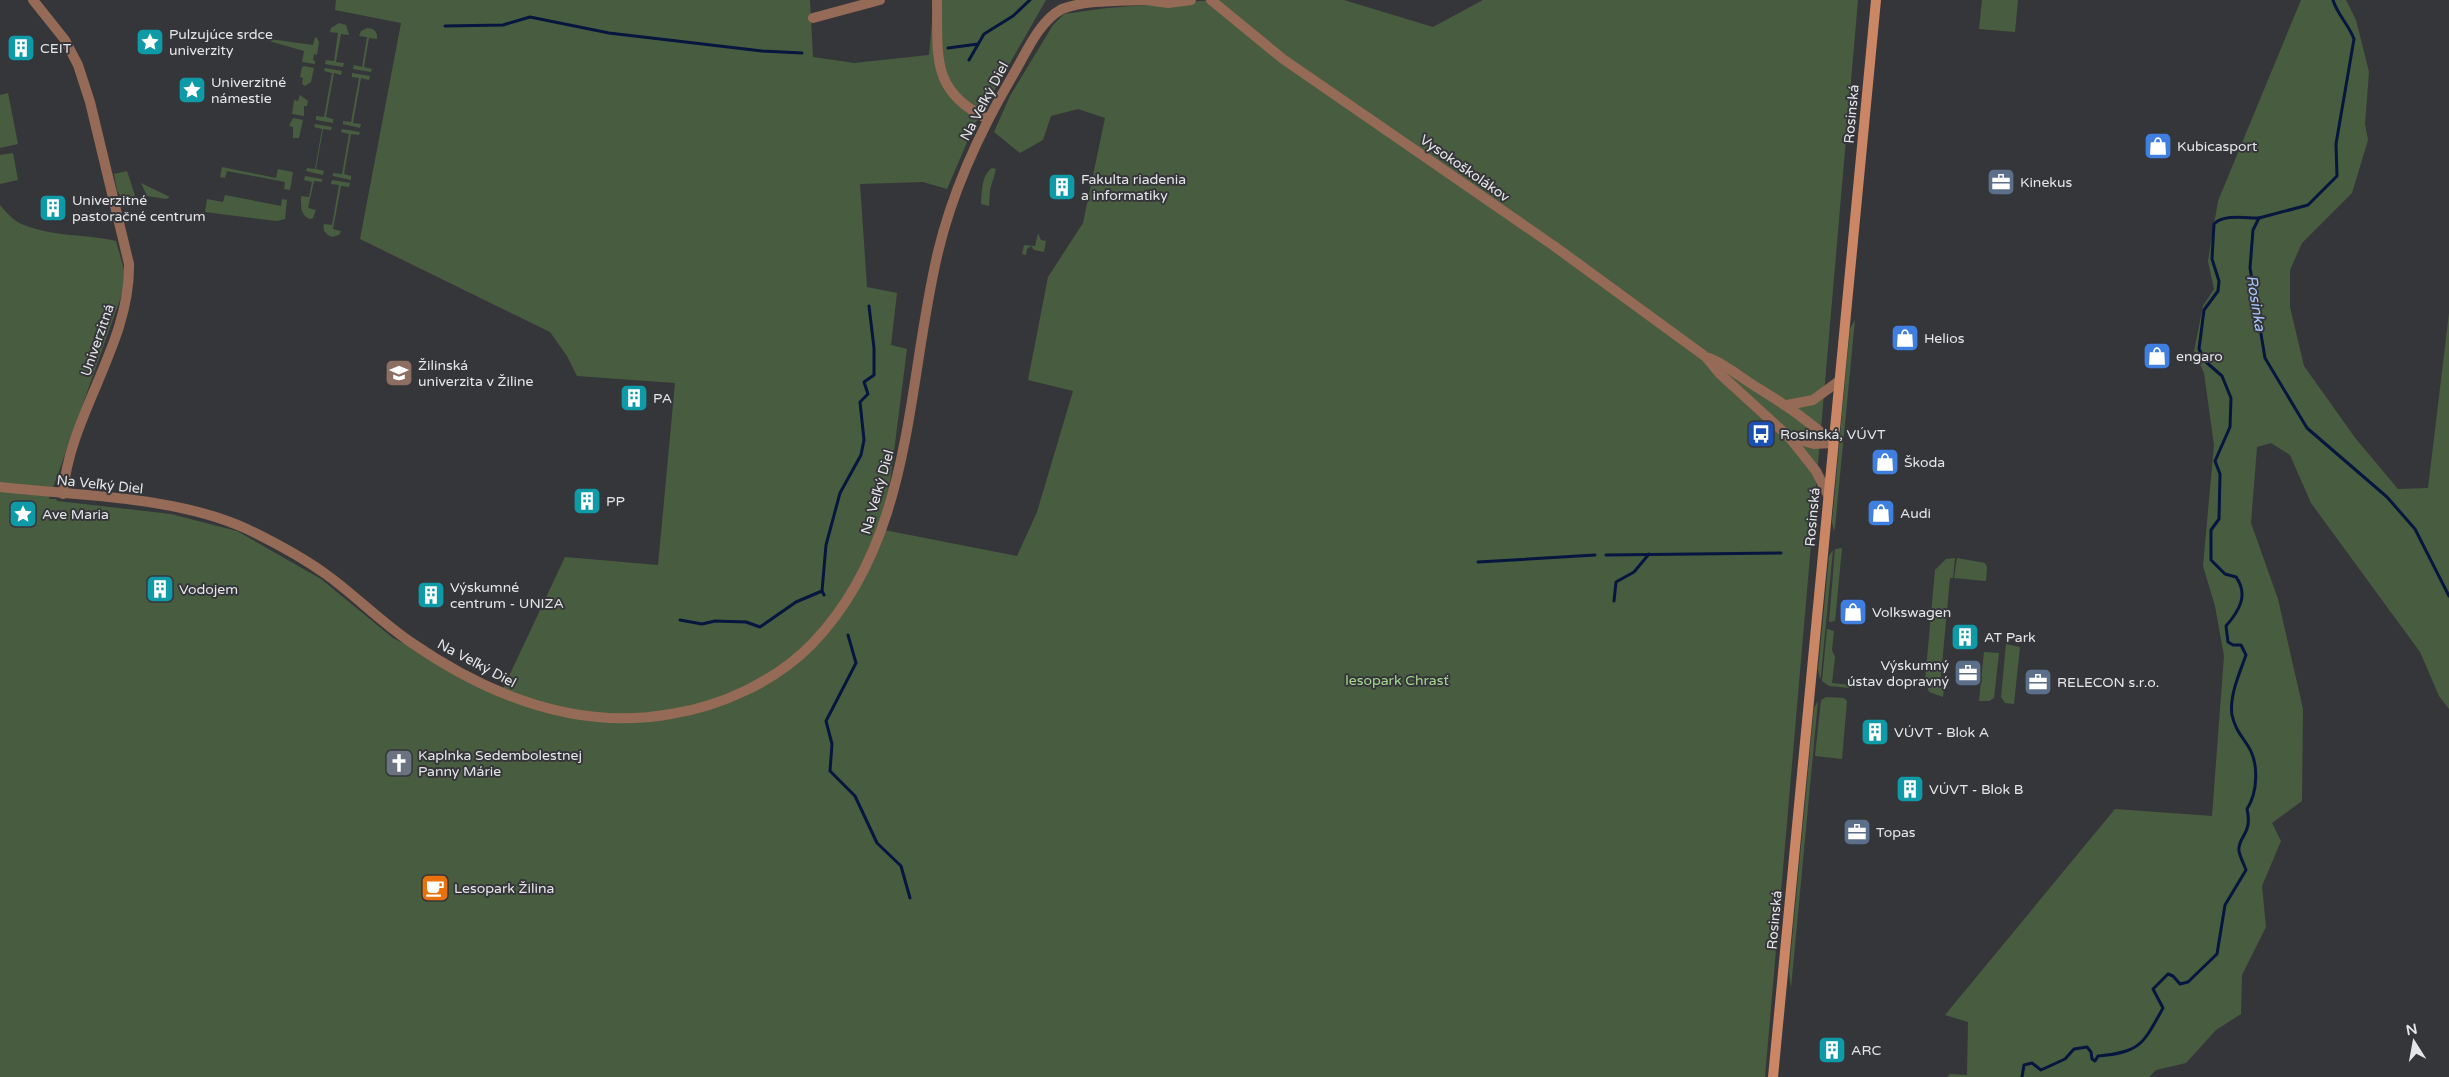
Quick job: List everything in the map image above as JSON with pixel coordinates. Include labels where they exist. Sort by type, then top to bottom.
[{"type":"street","name":"Univerzitná","points":[[33,0],[64,40],[78,65],[90,102],[129,264],[129,279],[122,316],[70,456],[63,494]]},
{"type":"street","points":[[813,18],[880,0]]},
{"type":"street","points":[[937,0],[938,57],[944,81],[957,99],[988,119]]},
{"type":"street","name":"Na Veľký Diel","points":[[0,487],[178,507],[205,514],[246,529],[316,567],[411,642],[455,669],[504,694],[556,712],[601,719],[643,718],[687,712],[730,697],[765,680],[808,648],[847,602],[867,565],[884,526],[900,467],[932,280],[945,226],[961,178],[988,119],[1040,31],[1056,12],[1082,2],[1146,0],[1168,3],[1191,0]]},
{"type":"street","name":"Vysokoškolákov","points":[[1211,0],[1283,59],[1554,246],[1706,357],[1723,364],[1757,388],[1787,405],[1833,443]]},
{"type":"street","name":"Rosinská","points":[[1773,1077],[1876,0]]},
{"type":"street","name":"Vysokoškolákov","points":[[1706,357],[1720,374],[1789,437],[1814,444],[1833,443]]},
{"type":"street","points":[[1787,405],[1812,400],[1839,381]]},
{"type":"street","points":[[1789,437],[1816,471],[1828,495]]},
{"type":"green space","name":"lesopark Chrasť","points":[[336,0],[810,0],[813,57],[854,63],[929,55],[934,0],[1046,0],[974,126],[947,189],[923,182],[860,184],[867,287],[897,293],[891,345],[907,349],[884,530],[1017,556],[1037,512],[1073,391],[1028,380],[1048,277],[1083,223],[1105,118],[1078,109],[1051,116],[1043,140],[1020,153],[994,132],[1010,96],[1053,25],[1064,14],[1107,8],[1213,0],[1344,0],[1433,27],[1483,0],[1858,0],[1765,1077],[0,1077],[0,205],[17,222],[35,229],[116,241],[127,280],[49,499],[171,514],[237,531],[321,579],[393,638],[501,693],[565,557],[658,565],[675,383],[577,376],[567,356],[550,332],[360,239],[401,23],[335,10]]},
{"type":"green space","points":[[1982,0],[2018,0],[2015,32],[1979,29]]},
{"type":"green space","points":[[2301,0],[2346,0],[2356,20],[2369,72],[2365,124],[2368,140],[2352,193],[2302,243],[2290,270],[2290,307],[2304,366],[2356,439],[2398,489],[2428,488],[2449,313],[2449,709],[2439,696],[2420,652],[2311,503],[2290,455],[2271,443],[2257,447],[2251,523],[2278,599],[2303,709],[2302,801],[2272,823],[2281,841],[2262,886],[2266,927],[2242,975],[2241,1014],[2216,1030],[2186,1063],[2156,1070],[2149,1077],[1947,1077],[1950,1074],[1967,1075],[1968,1022],[1945,1015],[2115,809],[2212,816],[2224,656],[2215,606],[2203,566],[2214,445],[2204,373],[2194,351],[2203,306],[2214,289],[2208,261],[2218,201]]},
{"type":"green space","points":[[339,23],[346,25],[349,35],[341,34],[336,62],[344,63],[343,67],[325,64],[326,60],[334,61],[338,33],[330,32],[331,28]]},
{"type":"green space","points":[[367,28],[372,29],[377,34],[377,39],[369,38],[364,67],[372,69],[371,72],[353,69],[354,65],[362,67],[367,37],[359,36],[361,31]]},
{"type":"green space","points":[[255,37],[313,45],[315,37],[319,42],[317,55],[314,54],[313,60],[315,64],[302,62],[304,51]]},
{"type":"green space","points":[[302,67],[314,68],[311,82],[305,86],[302,84],[303,78],[300,77]]},
{"type":"green space","points":[[325,68],[342,71],[341,75],[334,73],[326,117],[333,119],[333,123],[316,120],[316,116],[324,117],[332,73],[324,71]]},
{"type":"green space","points":[[352,73],[370,76],[369,80],[361,78],[353,123],[361,124],[360,128],[343,124],[343,121],[351,122],[359,78],[352,77]]},
{"type":"green space","points":[[8,93],[18,144],[0,148],[0,95]]},
{"type":"green space","points":[[300,95],[308,101],[307,106],[304,106],[304,116],[292,114],[294,100],[298,101]]},
{"type":"green space","points":[[293,118],[303,120],[299,138],[293,138],[293,127],[289,126]]},
{"type":"green space","points":[[315,124],[332,127],[331,130],[323,129],[316,169],[324,171],[323,175],[306,171],[307,168],[315,169],[322,129],[314,127]]},
{"type":"green space","points":[[342,129],[360,132],[359,135],[351,134],[344,174],[351,176],[351,180],[333,176],[333,173],[342,174],[349,134],[341,132]]},
{"type":"green space","points":[[13,153],[18,180],[0,184],[0,155]]},
{"type":"green space","points":[[222,167],[276,178],[278,169],[293,172],[290,190],[284,189],[285,182],[227,171],[225,178],[220,177]]},
{"type":"green space","points":[[992,168],[996,169],[990,190],[989,206],[981,204],[984,180],[988,171]]},
{"type":"green space","points":[[127,171],[138,205],[125,202],[117,191],[114,174]]},
{"type":"green space","points":[[305,176],[322,179],[322,182],[314,181],[308,208],[316,210],[313,218],[310,219],[304,215],[301,206],[301,196],[309,197],[312,182],[304,180]]},
{"type":"green space","points":[[332,180],[350,183],[349,187],[341,186],[333,229],[341,231],[339,235],[332,237],[325,232],[324,224],[332,225],[339,185],[331,184]]},
{"type":"green space","points":[[141,183],[170,197],[166,199],[147,196]]},
{"type":"green space","points":[[225,195],[281,206],[282,199],[287,200],[285,219],[277,221],[205,212],[207,199],[223,202]]},
{"type":"green space","points":[[1038,233],[1041,240],[1046,241],[1044,252],[1034,250],[1031,246],[1027,249],[1026,255],[1022,254],[1024,245],[1035,246]]},
{"type":"green space","points":[[1855,320],[1834,531],[1832,522],[1850,328]]},
{"type":"green space","points":[[1842,548],[1835,621],[1829,622],[1835,549]]},
{"type":"green space","points":[[1833,550],[1820,679],[1818,670],[1829,556]]},
{"type":"green space","points":[[1955,558],[1953,578],[1950,578],[1940,686],[1944,687],[1943,697],[1929,692],[1925,681],[1935,570],[1946,559]]},
{"type":"green space","points":[[1957,558],[1985,563],[1987,567],[1986,581],[1954,578]]},
{"type":"green space","points":[[1827,629],[1834,631],[1832,650],[1835,657],[1832,683],[1850,685],[1850,688],[1829,686],[1822,681]]},
{"type":"green space","points":[[2006,644],[2020,647],[2014,704],[2005,703],[2001,697]]},
{"type":"green space","points":[[1984,652],[1999,653],[1994,698],[1989,701],[1979,701]]},
{"type":"green space","points":[[1826,697],[1844,698],[1847,701],[1842,759],[1815,756],[1821,700]]},
{"type":"green space","points":[[1818,701],[1791,988],[1789,972],[1814,708]]},
{"type":"waterway","points":[[969,60],[984,34],[1013,16],[1030,0]]},
{"type":"waterway","name":"Rosinka","points":[[2333,0],[2354,39],[2336,144],[2337,176],[2308,205],[2259,218],[2253,230],[2250,268],[2265,358],[2307,428],[2387,497],[2415,529],[2449,596]]},
{"type":"waterway","points":[[445,26],[503,25],[530,17],[609,33],[762,51],[802,53]]},
{"type":"waterway","points":[[948,48],[978,44]]},
{"type":"waterway","points":[[2022,1077],[2024,1065],[2032,1063],[2041,1070],[2065,1059],[2074,1049],[2087,1047],[2091,1052],[2092,1059],[2095,1061],[2098,1056],[2123,1052],[2139,1044],[2145,1038],[2163,1008],[2153,989],[2168,974],[2173,976],[2180,984],[2188,982],[2217,954],[2225,905],[2246,870],[2239,846],[2247,830],[2247,809],[2251,802],[2256,778],[2252,753],[2233,720],[2231,708],[2238,676],[2246,655],[2241,645],[2233,645],[2228,642],[2226,626],[2235,615],[2241,603],[2242,590],[2236,577],[2225,574],[2211,560],[2211,530],[2219,519],[2220,474],[2215,461],[2230,427],[2231,398],[2222,376],[2206,362],[2199,349],[2204,310],[2218,291],[2219,281],[2212,259],[2214,224],[2229,218],[2259,218]]},
{"type":"waterway","points":[[824,595],[822,591],[826,545],[840,493],[861,455],[864,440],[860,402],[868,394],[864,382],[874,375],[874,348],[869,306]]},
{"type":"waterway","points":[[1606,555],[1781,553]]},
{"type":"waterway","points":[[1614,601],[1616,582],[1634,572],[1649,554]]},
{"type":"waterway","points":[[1478,562],[1595,555]]},
{"type":"waterway","points":[[680,620],[702,624],[715,621],[746,622],[760,627],[796,602],[822,591]]},
{"type":"waterway","points":[[848,635],[856,663],[826,721],[832,744],[830,771],[855,796],[877,843],[901,866],[910,898]]},
{"type":"place","name":"Pulzujúce srdce univerzity","points":[[150,42]]},
{"type":"place","name":"CEIT","points":[[21,48]]},
{"type":"place","name":"Univerzitné námestie","points":[[192,90]]},
{"type":"place","name":"Kubicasport","points":[[2158,146]]},
{"type":"place","name":"Kinekus","points":[[2001,182]]},
{"type":"place","name":"Fakulta riadenia a informatiky","points":[[1062,187]]},
{"type":"place","name":"Univerzitné pastoračné centrum","points":[[53,208]]},
{"type":"place","name":"Helios","points":[[1905,338]]},
{"type":"place","name":"engaro","points":[[2157,356]]},
{"type":"place","name":"Žilinská univerzita v Žiline","points":[[399,373]]},
{"type":"place","name":"PA","points":[[634,398]]},
{"type":"place","name":"Rosinská, VÚVT","points":[[1761,434]]},
{"type":"place","name":"Škoda","points":[[1885,462]]},
{"type":"place","name":"PP","points":[[587,501]]},
{"type":"place","name":"Audi","points":[[1881,513]]},
{"type":"place","name":"Ave Maria","points":[[23,514]]},
{"type":"place","name":"Vodojem","points":[[160,589]]},
{"type":"place","name":"Výskumné centrum - UNIZA","points":[[431,595]]},
{"type":"place","name":"Volkswagen","points":[[1853,612]]},
{"type":"place","name":"AT Park","points":[[1965,637]]},
{"type":"place","name":"Výskumný ústav dopravný","points":[[1968,673]]},
{"type":"place","name":"RELECON s.r.o.","points":[[2038,682]]},
{"type":"place","name":"VÚVT - Blok A","points":[[1875,732]]},
{"type":"place","name":"Kaplnka Sedembolestnej Panny Márie","points":[[399,763]]},
{"type":"place","name":"VÚVT - Blok B","points":[[1910,789]]},
{"type":"place","name":"Topas","points":[[1857,832]]},
{"type":"place","name":"Lesopark Žilina","points":[[435,888]]},
{"type":"place","name":"ARC","points":[[1832,1050]]}]
